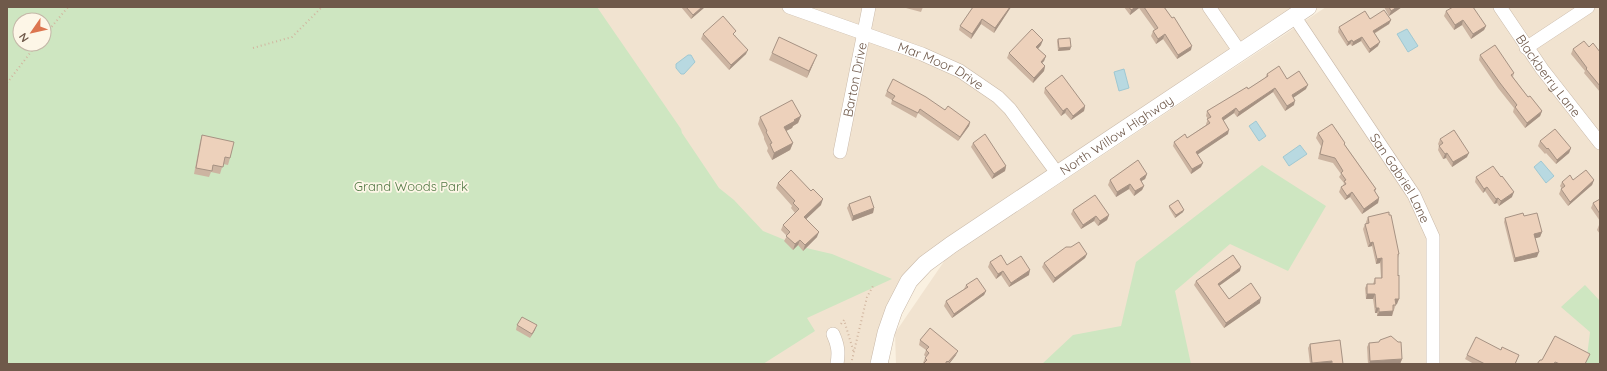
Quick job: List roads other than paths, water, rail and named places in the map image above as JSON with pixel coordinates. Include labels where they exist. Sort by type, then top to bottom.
[{"type":"street","name":"Mar Moor Drive","points":[[789,7],[864,33],[960,71],[998,97],[1010,109],[1057,173]]},
{"type":"street","name":"Barton Drive","points":[[840,152],[869,7]]},
{"type":"street","points":[[1209,7],[1240,52]]},
{"type":"street","name":"Blackberry Lane","points":[[1500,7],[1526,48],[1600,143]]},
{"type":"street","points":[[1526,48],[1588,7]]},
{"type":"street","name":"North Willow Highway","points":[[879,364],[886,333],[894,310],[909,281],[925,264],[1057,173],[1301,11]]},
{"type":"street","name":"San Gabriel Lane","points":[[1301,11],[1414,195],[1432,237],[1433,364]]},
{"type":"street","points":[[833,334],[837,342],[839,353],[837,364]]},
{"type":"water","points":[[1407,29],[1418,46],[1408,52],[1397,34]]},
{"type":"water","points":[[688,55],[691,55],[695,62],[684,74],[681,74],[676,68],[676,64]]},
{"type":"water","points":[[1124,69],[1129,88],[1119,91],[1114,72]]},
{"type":"water","points":[[1256,121],[1266,136],[1259,141],[1249,126]]},
{"type":"water","points":[[1300,145],[1307,154],[1289,166],[1283,157]]},
{"type":"water","points":[[1541,161],[1554,176],[1546,183],[1534,167]]},
{"type":"park label","name":"Grand Woods Park","points":[[411,186]]}]
